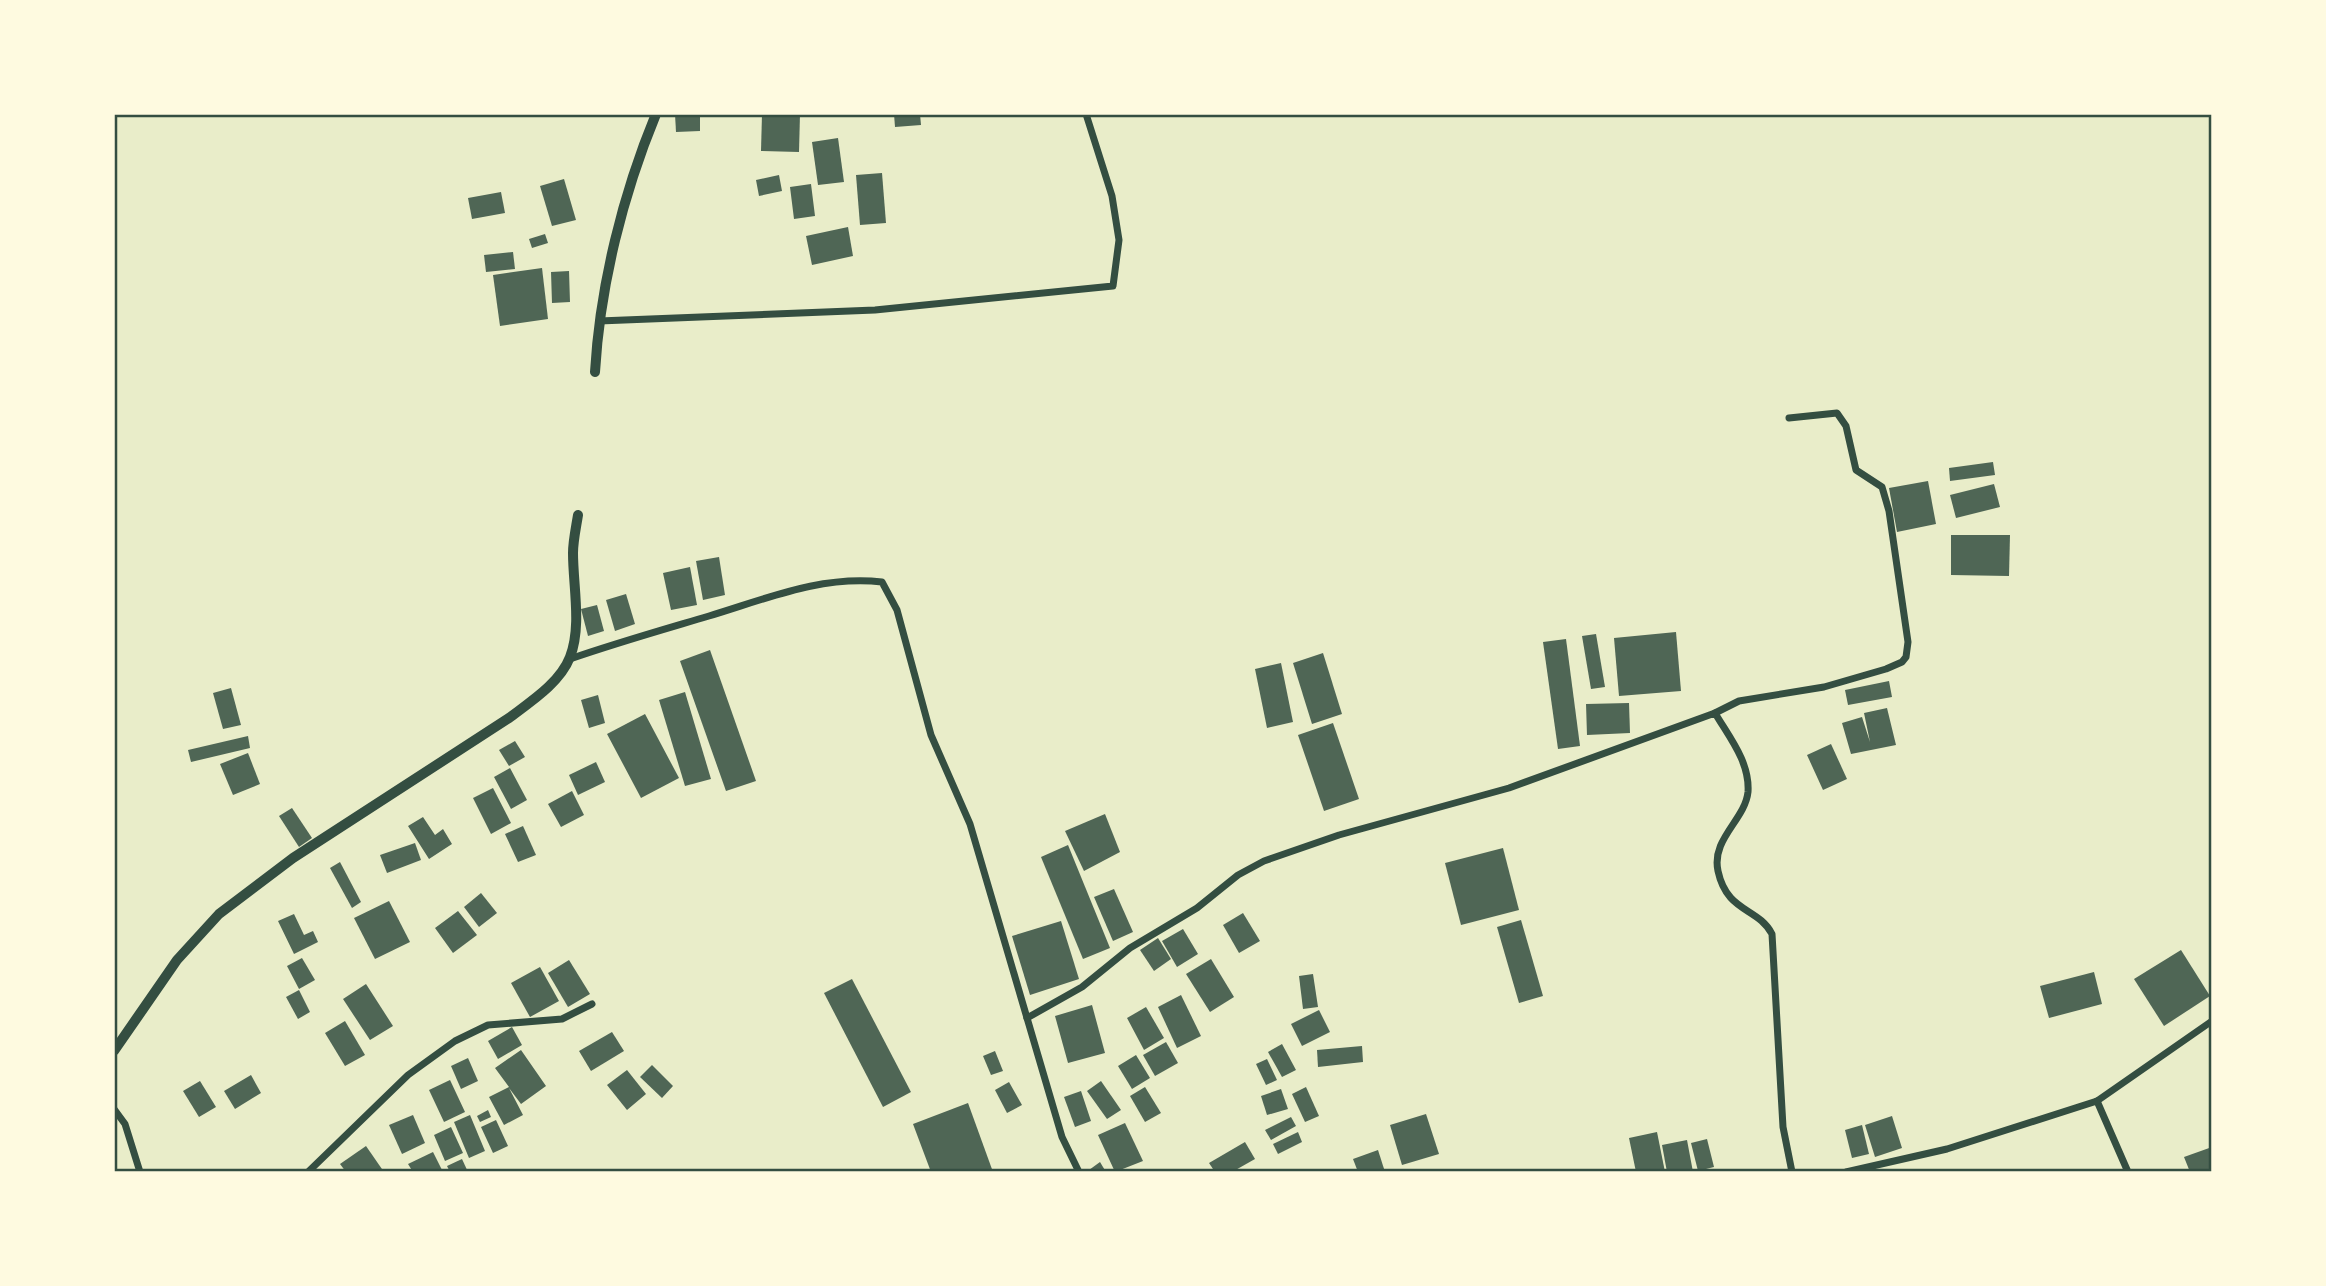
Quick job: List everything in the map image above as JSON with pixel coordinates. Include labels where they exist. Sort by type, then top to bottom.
[{"type":"street","points":[[595,372],[598,321],[621,226],[656,114]]},
{"type":"street","points":[[598,321],[875,310],[1113,286],[1119,240],[1112,196],[1086,114]]},
{"type":"street","points":[[1027,1018],[1082,987],[1130,948],[1196,908],[1238,874],[1264,861],[1339,835],[1509,788],[1715,713],[1740,701],[1824,687],[1902,662],[1906,657],[1908,642],[1889,511],[1882,486],[1856,470],[1846,426],[1837,413],[1789,418]]},
{"type":"street","points":[[114,1051],[177,960],[219,914],[293,858],[509,718],[537,697],[569,659],[576,639],[573,549],[578,515]]},
{"type":"street","points":[[569,659],[649,631],[807,586],[853,579],[882,582],[897,610],[931,735],[970,824],[1062,1137],[1079,1172]]},
{"type":"street","points":[[1715,713],[1733,739],[1744,767],[1748,790],[1745,806],[1720,845],[1717,871],[1737,906],[1762,919],[1772,934],[1783,1127],[1792,1172]]},
{"type":"street","points":[[308,1172],[408,1075],[455,1041],[488,1024],[562,1019],[592,1004]]},
{"type":"street","points":[[1846,1172],[1947,1149],[2097,1101],[2212,1021]]},
{"type":"street","points":[[2097,1101],[2128,1172]]},
{"type":"street","points":[[114,1108],[125,1124],[141,1172]]},
{"type":"building","points":[[675,114],[700,114],[700,131],[676,132]]},
{"type":"building","points":[[762,114],[800,114],[799,152],[761,151]]},
{"type":"building","points":[[894,114],[920,114],[921,125],[895,127]]},
{"type":"building","points":[[838,138],[844,182],[818,185],[812,142]]},
{"type":"building","points":[[882,173],[886,223],[860,225],[856,175]]},
{"type":"building","points":[[779,175],[782,191],[759,196],[756,180]]},
{"type":"building","points":[[564,179],[576,220],[552,226],[540,186]]},
{"type":"building","points":[[811,184],[815,216],[794,219],[790,187]]},
{"type":"building","points":[[501,192],[505,213],[472,219],[468,198]]},
{"type":"building","points":[[848,227],[853,256],[812,265],[806,236]]},
{"type":"building","points":[[545,234],[548,243],[532,248],[529,239]]},
{"type":"building","points":[[513,252],[515,269],[486,272],[484,255]]},
{"type":"building","points":[[542,268],[548,319],[500,326],[493,275]]},
{"type":"building","points":[[569,271],[570,302],[552,303],[551,272]]},
{"type":"building","points":[[1993,462],[1995,475],[1950,481],[1949,468]]},
{"type":"building","points":[[1928,481],[1936,524],[1897,532],[1889,488]]},
{"type":"building","points":[[1994,484],[2000,507],[1956,518],[1950,495]]},
{"type":"building","points":[[1951,535],[2010,535],[2009,576],[1951,575]]},
{"type":"building","points":[[719,557],[725,595],[703,600],[696,561]]},
{"type":"building","points":[[690,567],[697,605],[671,610],[663,573]]},
{"type":"building","points":[[626,594],[635,624],[615,631],[606,600]]},
{"type":"building","points":[[597,605],[604,631],[588,636],[581,609]]},
{"type":"building","points":[[1676,632],[1681,691],[1619,696],[1614,638]]},
{"type":"building","points":[[1596,634],[1605,687],[1591,689],[1582,636]]},
{"type":"building","points":[[1566,639],[1580,746],[1558,749],[1543,642]]},
{"type":"building","points":[[710,650],[756,781],[726,791],[680,661]]},
{"type":"building","points":[[1323,653],[1342,714],[1312,724],[1293,663]]},
{"type":"building","points":[[1281,663],[1293,722],[1267,728],[1255,669]]},
{"type":"building","points":[[1889,681],[1892,697],[1848,705],[1845,690]]},
{"type":"building","points":[[231,688],[241,725],[223,729],[213,693]]},
{"type":"building","points":[[685,692],[711,779],[685,786],[659,700]]},
{"type":"building","points":[[598,695],[605,723],[589,728],[581,700]]},
{"type":"building","points":[[1629,703],[1630,733],[1587,735],[1586,704]]},
{"type":"building","points":[[1887,708],[1896,745],[1851,754],[1842,723],[1862,717],[1870,742],[1864,713]]},
{"type":"building","points":[[645,714],[679,778],[641,798],[607,734]]},
{"type":"building","points":[[1333,723],[1359,799],[1324,811],[1298,735]]},
{"type":"building","points":[[248,736],[250,748],[191,762],[188,750]]},
{"type":"building","points":[[515,741],[525,757],[509,766],[499,750]]},
{"type":"building","points":[[1831,744],[1847,779],[1823,790],[1807,755]]},
{"type":"building","points":[[248,753],[260,784],[233,795],[220,764]]},
{"type":"building","points":[[596,762],[605,782],[578,795],[569,775]]},
{"type":"building","points":[[510,768],[527,800],[511,809],[494,777]]},
{"type":"building","points":[[493,788],[511,823],[491,834],[473,798]]},
{"type":"building","points":[[572,791],[584,815],[561,827],[548,804]]},
{"type":"building","points":[[292,808],[312,838],[299,847],[279,816]]},
{"type":"building","points":[[1105,814],[1120,852],[1084,871],[1065,831]]},
{"type":"building","points":[[423,817],[435,835],[443,829],[452,844],[429,859],[408,826]]},
{"type":"building","points":[[523,826],[536,855],[518,862],[505,834]]},
{"type":"building","points":[[415,843],[421,860],[387,873],[380,855]]},
{"type":"building","points":[[1068,845],[1110,948],[1083,959],[1041,857]]},
{"type":"building","points":[[1503,848],[1519,910],[1461,925],[1445,863]]},
{"type":"building","points":[[340,862],[361,902],[352,908],[330,868]]},
{"type":"building","points":[[1114,889],[1133,932],[1113,941],[1094,897]]},
{"type":"building","points":[[481,893],[497,913],[479,927],[464,907]]},
{"type":"building","points":[[389,901],[410,942],[375,959],[354,918]]},
{"type":"building","points":[[458,911],[477,935],[453,953],[435,928]]},
{"type":"building","points":[[1243,913],[1260,941],[1239,953],[1223,925]]},
{"type":"building","points":[[294,914],[304,935],[313,931],[318,942],[294,954],[278,921]]},
{"type":"building","points":[[1521,920],[1543,996],[1519,1003],[1497,927]]},
{"type":"building","points":[[1061,921],[1079,979],[1030,995],[1012,936]]},
{"type":"building","points":[[1183,929],[1198,954],[1177,967],[1162,941]]},
{"type":"building","points":[[1158,938],[1171,959],[1154,971],[1140,950]]},
{"type":"building","points":[[2181,950],[2210,996],[2164,1026],[2134,979]]},
{"type":"building","points":[[302,958],[315,980],[299,989],[287,966]]},
{"type":"building","points":[[1211,959],[1234,997],[1210,1012],[1186,974]]},
{"type":"building","points":[[569,960],[590,994],[568,1007],[548,973]]},
{"type":"building","points":[[540,967],[559,1001],[530,1017],[511,983]]},
{"type":"building","points":[[2094,972],[2102,1004],[2049,1018],[2040,986]]},
{"type":"building","points":[[1313,974],[1318,1007],[1303,1009],[1299,976]]},
{"type":"building","points":[[852,979],[911,1092],[883,1107],[824,993]]},
{"type":"building","points":[[366,984],[393,1026],[370,1040],[343,999]]},
{"type":"building","points":[[299,990],[310,1012],[298,1019],[286,997]]},
{"type":"building","points":[[1181,995],[1201,1036],[1177,1048],[1158,1007]]},
{"type":"building","points":[[1092,1005],[1105,1053],[1068,1063],[1055,1016]]},
{"type":"building","points":[[1146,1007],[1164,1038],[1144,1050],[1127,1018]]},
{"type":"building","points":[[1319,1010],[1330,1032],[1302,1046],[1291,1024]]},
{"type":"building","points":[[345,1021],[365,1055],[345,1066],[325,1033]]},
{"type":"building","points":[[512,1027],[522,1045],[498,1059],[488,1041]]},
{"type":"building","points":[[612,1032],[624,1051],[591,1071],[579,1051]]},
{"type":"building","points":[[1166,1042],[1178,1063],[1155,1076],[1143,1055]]},
{"type":"building","points":[[1282,1044],[1296,1070],[1282,1077],[1268,1052]]},
{"type":"building","points":[[1362,1046],[1363,1062],[1318,1067],[1317,1050]]},
{"type":"building","points":[[521,1050],[546,1086],[521,1104],[509,1088],[523,1115],[504,1125],[489,1097],[509,1087],[495,1068]]},
{"type":"building","points":[[995,1051],[1003,1071],[991,1075],[983,1056]]},
{"type":"building","points":[[1136,1055],[1150,1078],[1132,1089],[1118,1066]]},
{"type":"building","points":[[468,1058],[478,1081],[461,1089],[451,1066]]},
{"type":"building","points":[[1267,1059],[1277,1080],[1266,1085],[1256,1064]]},
{"type":"building","points":[[652,1065],[673,1086],[662,1098],[640,1077]]},
{"type":"building","points":[[627,1070],[646,1094],[627,1110],[607,1085]]},
{"type":"building","points":[[251,1075],[261,1093],[235,1109],[224,1091]]},
{"type":"building","points":[[450,1080],[465,1112],[444,1122],[429,1090]]},
{"type":"building","points":[[200,1081],[216,1107],[199,1117],[183,1091]]},
{"type":"building","points":[[1101,1081],[1121,1110],[1107,1119],[1087,1091]]},
{"type":"building","points":[[1009,1082],[1022,1105],[1007,1113],[995,1090]]},
{"type":"building","points":[[1145,1087],[1161,1113],[1145,1122],[1130,1096]]},
{"type":"building","points":[[1306,1087],[1319,1116],[1305,1122],[1292,1094]]},
{"type":"building","points":[[1281,1089],[1288,1109],[1267,1115],[1261,1096]]},
{"type":"building","points":[[1081,1091],[1091,1121],[1075,1127],[1064,1097]]},
{"type":"building","points":[[968,1103],[993,1172],[931,1172],[913,1124]]},
{"type":"building","points":[[488,1110],[491,1117],[480,1122],[477,1116]]},
{"type":"building","points":[[1426,1114],[1439,1154],[1402,1165],[1390,1125]]},
{"type":"building","points":[[413,1115],[425,1143],[402,1154],[389,1125]]},
{"type":"building","points":[[470,1115],[485,1151],[469,1158],[454,1122]]},
{"type":"building","points":[[1892,1116],[1902,1148],[1875,1157],[1865,1125]]},
{"type":"building","points":[[1291,1117],[1296,1126],[1271,1140],[1265,1130]]},
{"type":"building","points":[[496,1120],[508,1146],[493,1153],[481,1127]]},
{"type":"building","points":[[1125,1123],[1143,1161],[1115,1172],[1098,1135]]},
{"type":"building","points":[[1862,1125],[1869,1154],[1852,1158],[1845,1130]]},
{"type":"building","points":[[451,1127],[463,1153],[445,1161],[434,1135]]},
{"type":"building","points":[[1298,1132],[1302,1142],[1278,1154],[1273,1144]]},
{"type":"building","points":[[1657,1132],[1665,1172],[1636,1172],[1629,1138]]},
{"type":"building","points":[[1707,1139],[1714,1167],[1698,1171],[1691,1143]]},
{"type":"building","points":[[1687,1140],[1693,1172],[1667,1172],[1662,1145]]},
{"type":"building","points":[[1245,1142],[1255,1159],[1232,1172],[1215,1172],[1209,1163]]},
{"type":"building","points":[[366,1146],[384,1172],[346,1172],[340,1164]]},
{"type":"building","points":[[2212,1147],[2212,1172],[2190,1172],[2184,1157]]},
{"type":"building","points":[[1378,1150],[1385,1172],[1358,1172],[1353,1159]]},
{"type":"building","points":[[433,1152],[443,1172],[413,1172],[408,1164]]},
{"type":"building","points":[[462,1159],[468,1172],[450,1172],[447,1166]]},
{"type":"building","points":[[1100,1162],[1106,1172],[1089,1170]]}]
